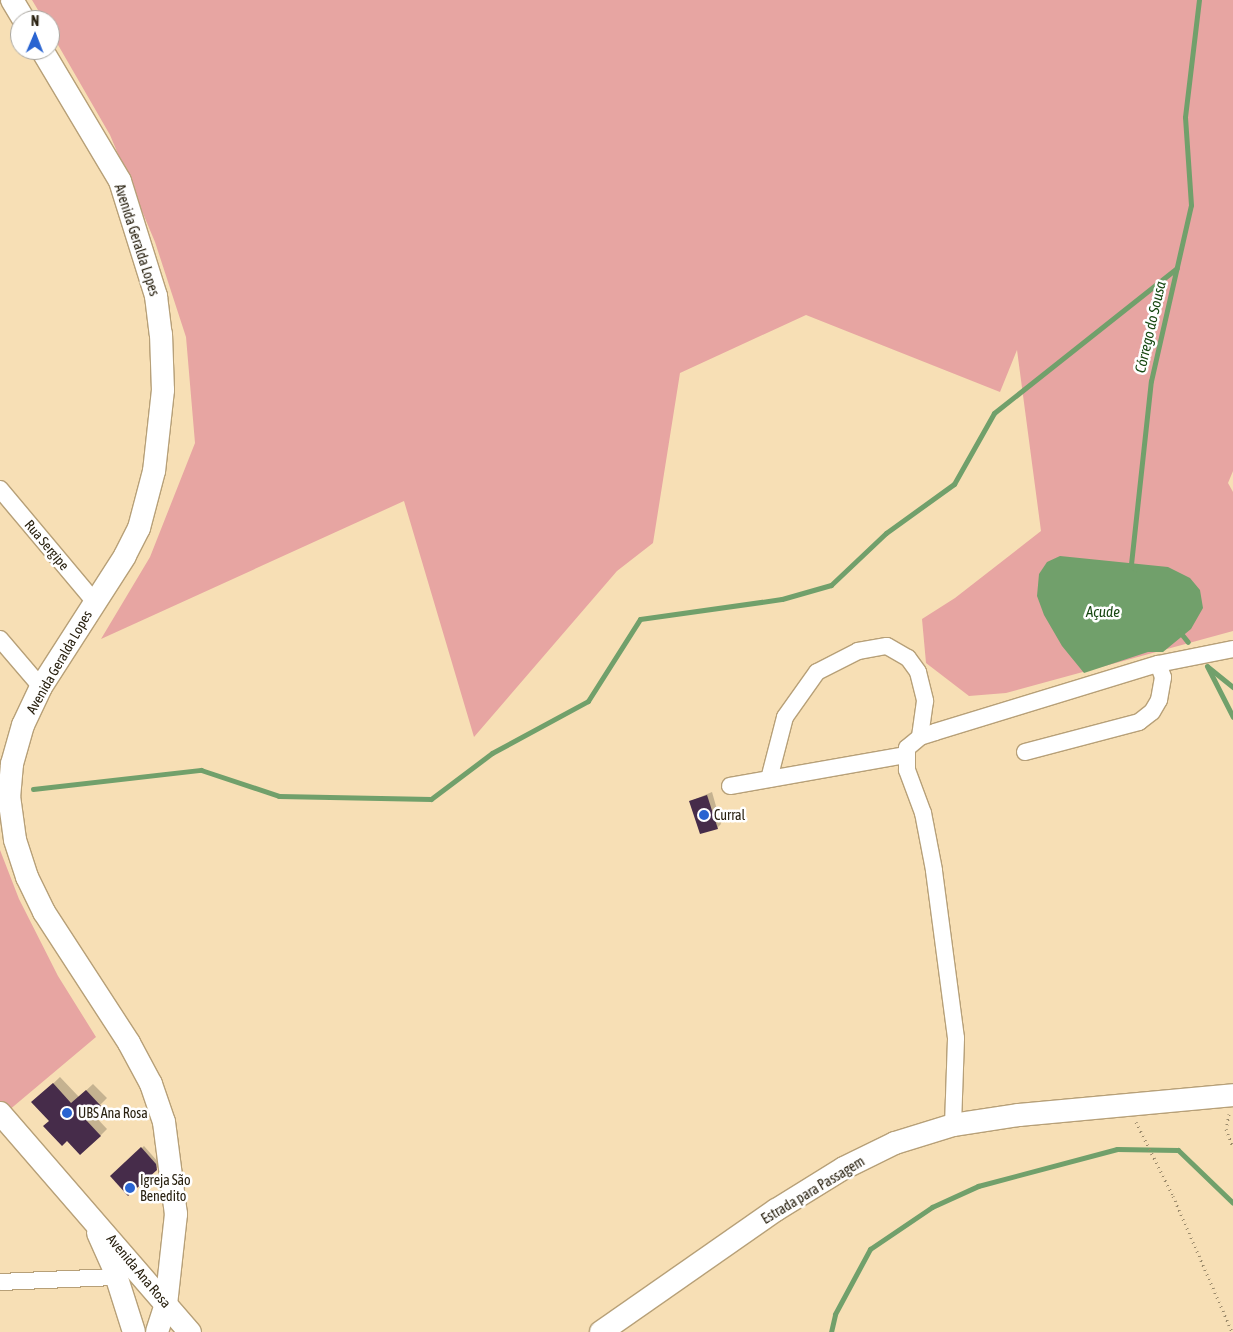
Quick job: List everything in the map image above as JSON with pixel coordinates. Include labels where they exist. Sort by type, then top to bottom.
[{"type":"main road","name":"Avenida Geralda Lopes","points":[[48,60],[120,181],[146,256],[162,334],[159,431],[147,504],[125,556],[94,601],[41,687],[23,725],[12,764],[9,796],[15,840],[27,877],[44,912],[130,1043],[151,1084],[164,1122],[176,1214],[166,1304],[157,1332]]},
{"type":"main road","name":"Estrada para Passagem","points":[[600,1332],[776,1210],[844,1168],[895,1144],[953,1124],[1019,1115],[1226,1096]]},
{"type":"main road","name":"Avenida Ana Rosa","points":[[0,1113],[86,1209],[190,1332]]},
{"type":"main road","name":"Avenida Ana Rosa","points":[[86,1209],[116,1277],[134,1332]]},
{"type":"street","name":"Rua Sergipe","points":[[0,489],[94,601]]},
{"type":"street","points":[[0,639],[41,687]]},
{"type":"street","points":[[769,779],[785,717],[817,672],[858,651],[887,646],[908,658],[918,672],[925,701],[920,737]]},
{"type":"street","points":[[953,1124],[956,1047],[944,941],[929,838],[907,770],[907,748],[920,737],[1158,664],[1233,649]]},
{"type":"street","points":[[1025,752],[1139,722],[1152,712],[1159,700],[1163,677],[1158,664]]},
{"type":"street","points":[[730,786],[906,755]]},
{"type":"street","points":[[0,1282],[116,1277]]},
{"type":"path","points":[[1226,1096],[1228,1110],[1226,1129],[1233,1147]]},
{"type":"path","points":[[1128,1106],[1173,1196],[1232,1332]]},
{"type":"shaded area","points":[[32,0],[1233,0],[1233,471],[1228,483],[1233,492],[1233,631],[1006,693],[969,696],[926,663],[922,619],[955,598],[1041,531],[1017,350],[1000,392],[806,315],[680,373],[653,543],[617,571],[474,737],[404,501],[101,639],[150,557],[195,443],[186,337],[155,242],[110,135],[60,48],[60,10],[38,10]]},
{"type":"shaded area","points":[[0,850],[19,899],[58,976],[96,1037],[8,1111],[0,1102]]},
{"type":"water","name":"Açude","points":[[1060,556],[1168,567],[1190,578],[1200,590],[1203,608],[1191,629],[1163,652],[1148,652],[1084,673],[1062,646],[1044,615],[1037,596],[1039,574],[1047,562]]},
{"type":"building","name":"Curral","points":[[707,795],[718,829],[700,834],[689,801]]},
{"type":"building","name":"UBS Ana Rosa","points":[[53,1083],[71,1103],[86,1090],[101,1106],[86,1120],[101,1136],[80,1155],[67,1141],[62,1146],[43,1126],[49,1121],[31,1102]]},
{"type":"building","points":[[141,1147],[156,1164],[157,1170],[128,1196],[110,1176]]},
{"type":"waterway","name":"Córrego do Sousa","points":[[1135,569],[1131,564],[1151,381],[1191,205],[1185,117],[1199,0]]},
{"type":"waterway","points":[[33,789],[201,770],[279,796],[431,799],[492,753],[588,701],[640,619],[782,599],[831,585],[886,533],[954,484],[994,413],[1177,268]]},
{"type":"waterway","name":"Córrego do Sousa","points":[[1179,631],[1188,642]]},
{"type":"waterway","name":"Córrego do Sousa","points":[[1207,666],[1233,717]]},
{"type":"waterway","points":[[1208,667],[1233,687]]},
{"type":"waterway","points":[[831,1332],[835,1314],[870,1249],[932,1207],[978,1186],[1117,1149],[1178,1150],[1233,1203]]},
{"type":"place","name":"Curral","points":[[704,815]]},
{"type":"place","name":"UBS Ana Rosa","points":[[67,1113]]},
{"type":"place","name":"Igreja São Benedito","points":[[130,1188]]}]
